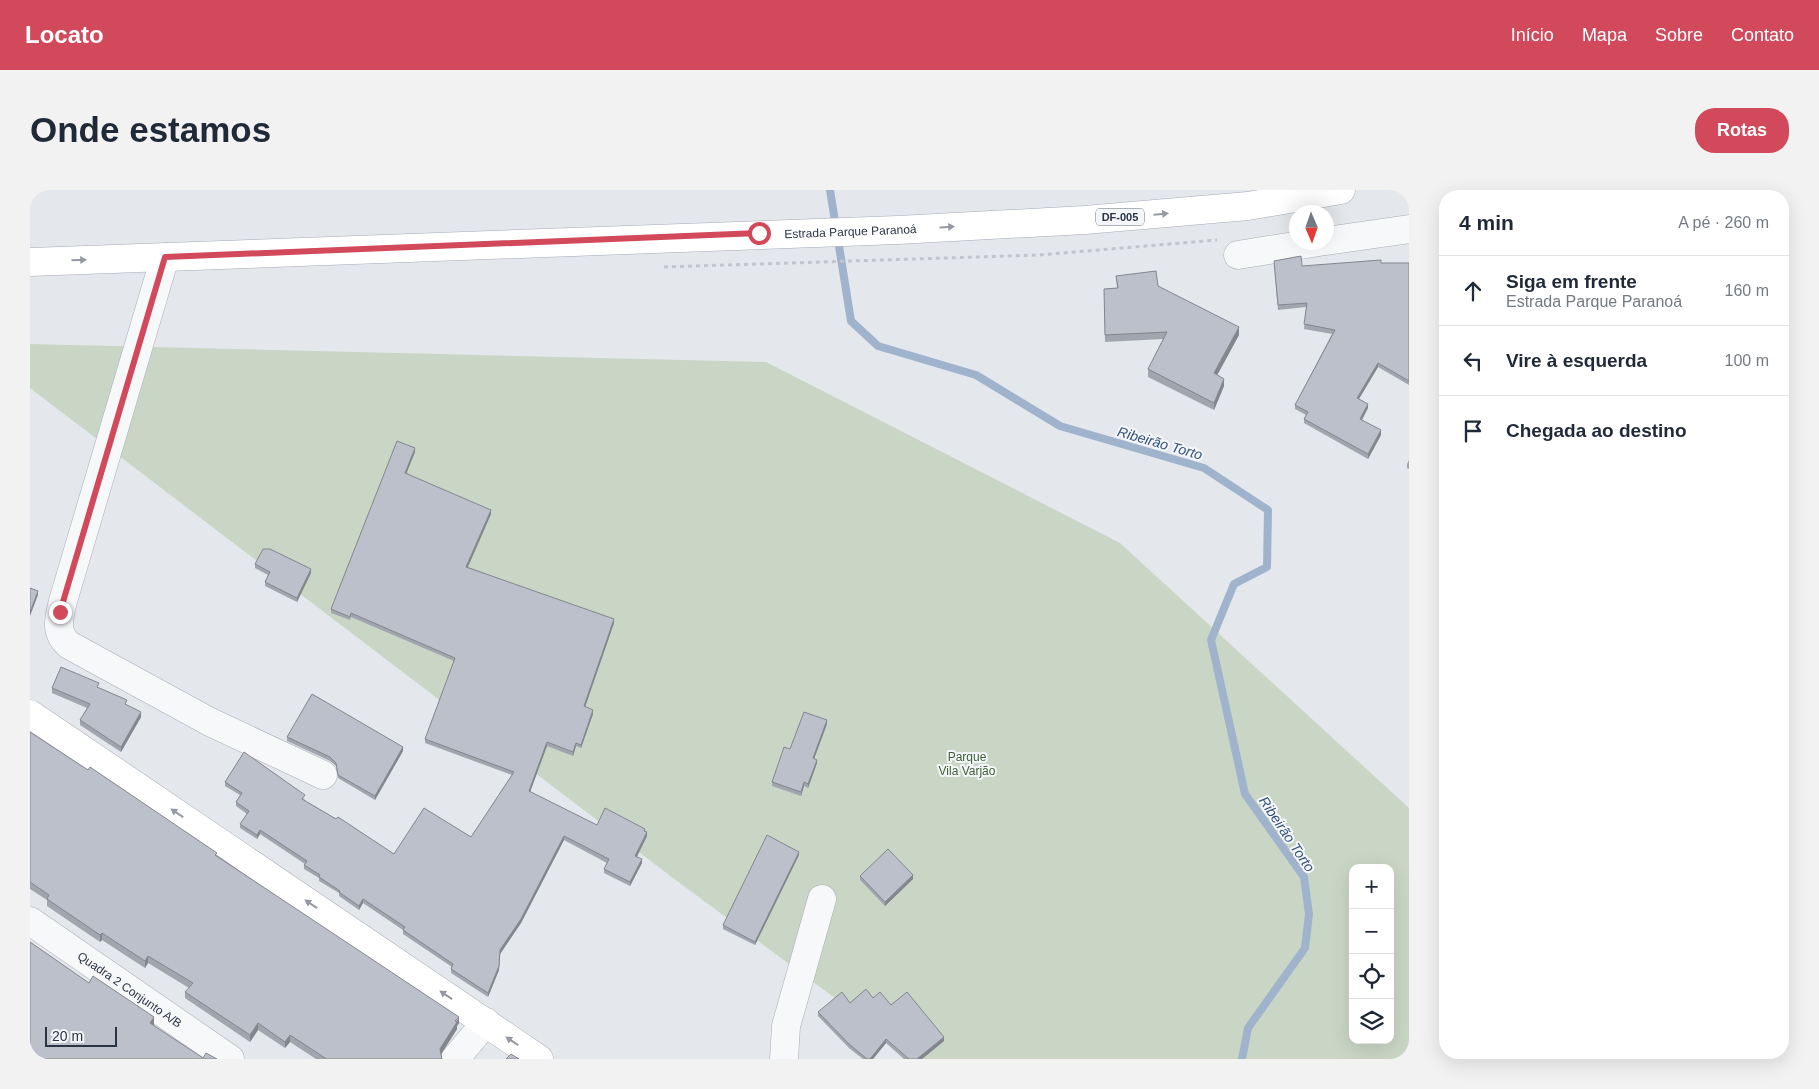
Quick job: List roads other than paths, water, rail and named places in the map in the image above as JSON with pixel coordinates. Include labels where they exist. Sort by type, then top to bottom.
[{"type":"main road","name":"Estrada Parque Paranoá","points":[[30,262],[759,233],[898,230],[1085,220],[1219,208],[1341,190]]},
{"type":"main road","points":[[30,714],[539,1059]]},
{"type":"street","points":[[1334,240],[1409,228]]},
{"type":"street","points":[[1230,247],[1289,244]]},
{"type":"street","points":[[165,257],[63,601],[58,625],[59,632],[69,645],[210,722],[323,775]]},
{"type":"street","points":[[784,1059],[786,1026],[822,899]]},
{"type":"street","name":"Quadra 2 Conjunto A/B","points":[[30,921],[230,1059]]},
{"type":"street","points":[[455,1059],[486,1022]]},
{"type":"waterway","name":"Ribeirão Torto","points":[[830,190],[851,321],[878,346],[976,375],[1060,426],[1204,468],[1268,510],[1267,567],[1234,584],[1211,640],[1245,794],[1304,877],[1309,914],[1305,948],[1248,1028],[1242,1059]]},
{"type":"park label","name":"Parque Vila Varjão","points":[[967,764]]}]
